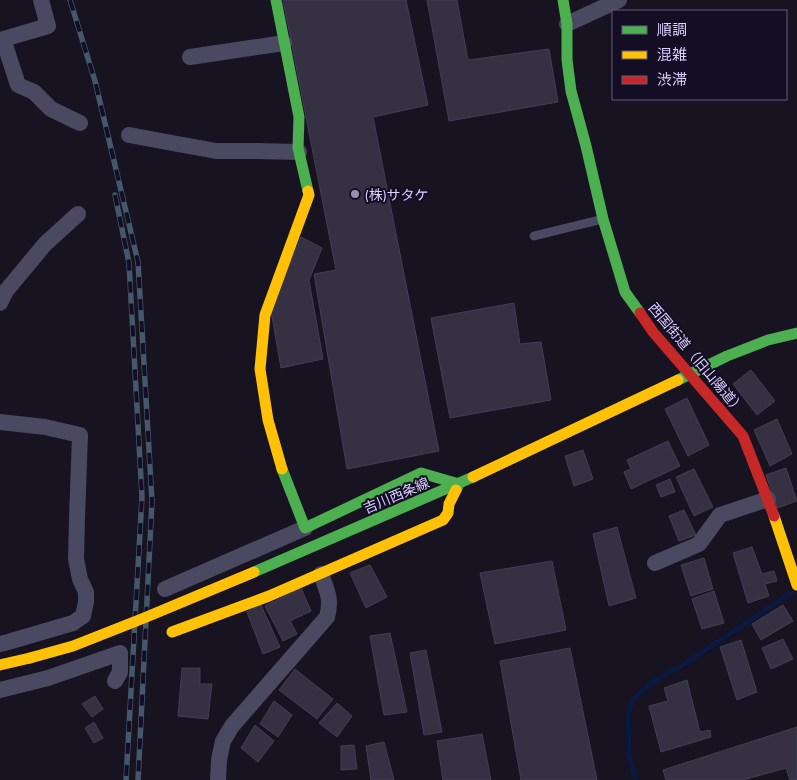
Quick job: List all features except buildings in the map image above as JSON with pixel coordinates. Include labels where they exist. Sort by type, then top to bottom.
[{"type":"street","points":[[41,0],[48,26],[2,40],[18,85],[34,92],[50,109],[80,123]]},
{"type":"street","points":[[276,0],[299,117],[298,148],[309,195],[265,315],[260,368],[268,420],[282,469],[306,528]]},
{"type":"street","name":"西国街道（旧山陽道）","points":[[563,0],[567,24],[566,60],[571,91],[603,219],[625,292],[653,332],[743,436],[768,499],[796,581]]},
{"type":"street","points":[[567,24],[619,0]]},
{"type":"street","points":[[190,57],[284,43]]},
{"type":"street","points":[[129,135],[216,152],[299,152]]},
{"type":"street","points":[[0,303],[6,291],[45,244],[78,214]]},
{"type":"street","name":"吉川西条線","points":[[0,665],[73,646],[144,618],[459,484],[735,353],[768,340],[797,333]]},
{"type":"street","points":[[0,422],[45,427],[80,435],[76,559],[80,579],[86,592],[83,616],[73,623],[0,644]]},
{"type":"street","points":[[165,590],[306,528],[421,474],[459,484],[449,504],[448,513],[443,520],[321,574],[172,632]]},
{"type":"street","points":[[654,563],[698,544],[720,515],[768,499]]},
{"type":"street","points":[[201,574],[218,615]]},
{"type":"street","points":[[218,780],[223,741],[232,726],[327,617],[330,607],[329,596],[321,574]]},
{"type":"street","points":[[78,619],[95,662]]},
{"type":"street","points":[[0,690],[48,678],[120,653],[120,672],[115,681]]},
{"type":"lane","points":[[534,236],[603,219]]},
{"type":"waterway","points":[[636,780],[629,757],[628,714],[633,700],[650,684],[683,665],[794,591]]},
{"type":"railway","points":[[70,0],[95,81],[138,262],[152,501],[138,780]]},
{"type":"railway","points":[[115,195],[129,263],[142,497],[126,780]]},
{"type":"traffic: fast","points":[[276,0],[299,117],[298,148],[308,191]]},
{"type":"traffic: fast","points":[[563,0],[567,24],[567,60],[571,91],[603,219],[625,292],[640,313]]},
{"type":"traffic: fast","points":[[678,380],[727,356],[768,340],[797,333]]},
{"type":"traffic: fast","points":[[282,469],[305,528],[421,473],[459,484],[456,490]]},
{"type":"traffic: fast","points":[[254,572],[473,477]]},
{"type":"traffic: slow","points":[[282,469],[268,420],[260,369],[265,315],[309,195],[308,191]]},
{"type":"traffic: slow","points":[[473,477],[678,380]]},
{"type":"traffic: slow","points":[[172,632],[269,596],[443,520],[448,513],[449,504],[456,490]]},
{"type":"traffic: slow","points":[[774,516],[797,585]]},
{"type":"traffic: slow","points":[[30,658],[73,646],[254,572]]},
{"type":"traffic: slow","points":[[0,665],[30,658]]},
{"type":"traffic: jam","points":[[640,313],[653,332],[743,436],[774,516]]},
{"type":"place","name":"(株)サタケ","points":[[355,194]]}]
